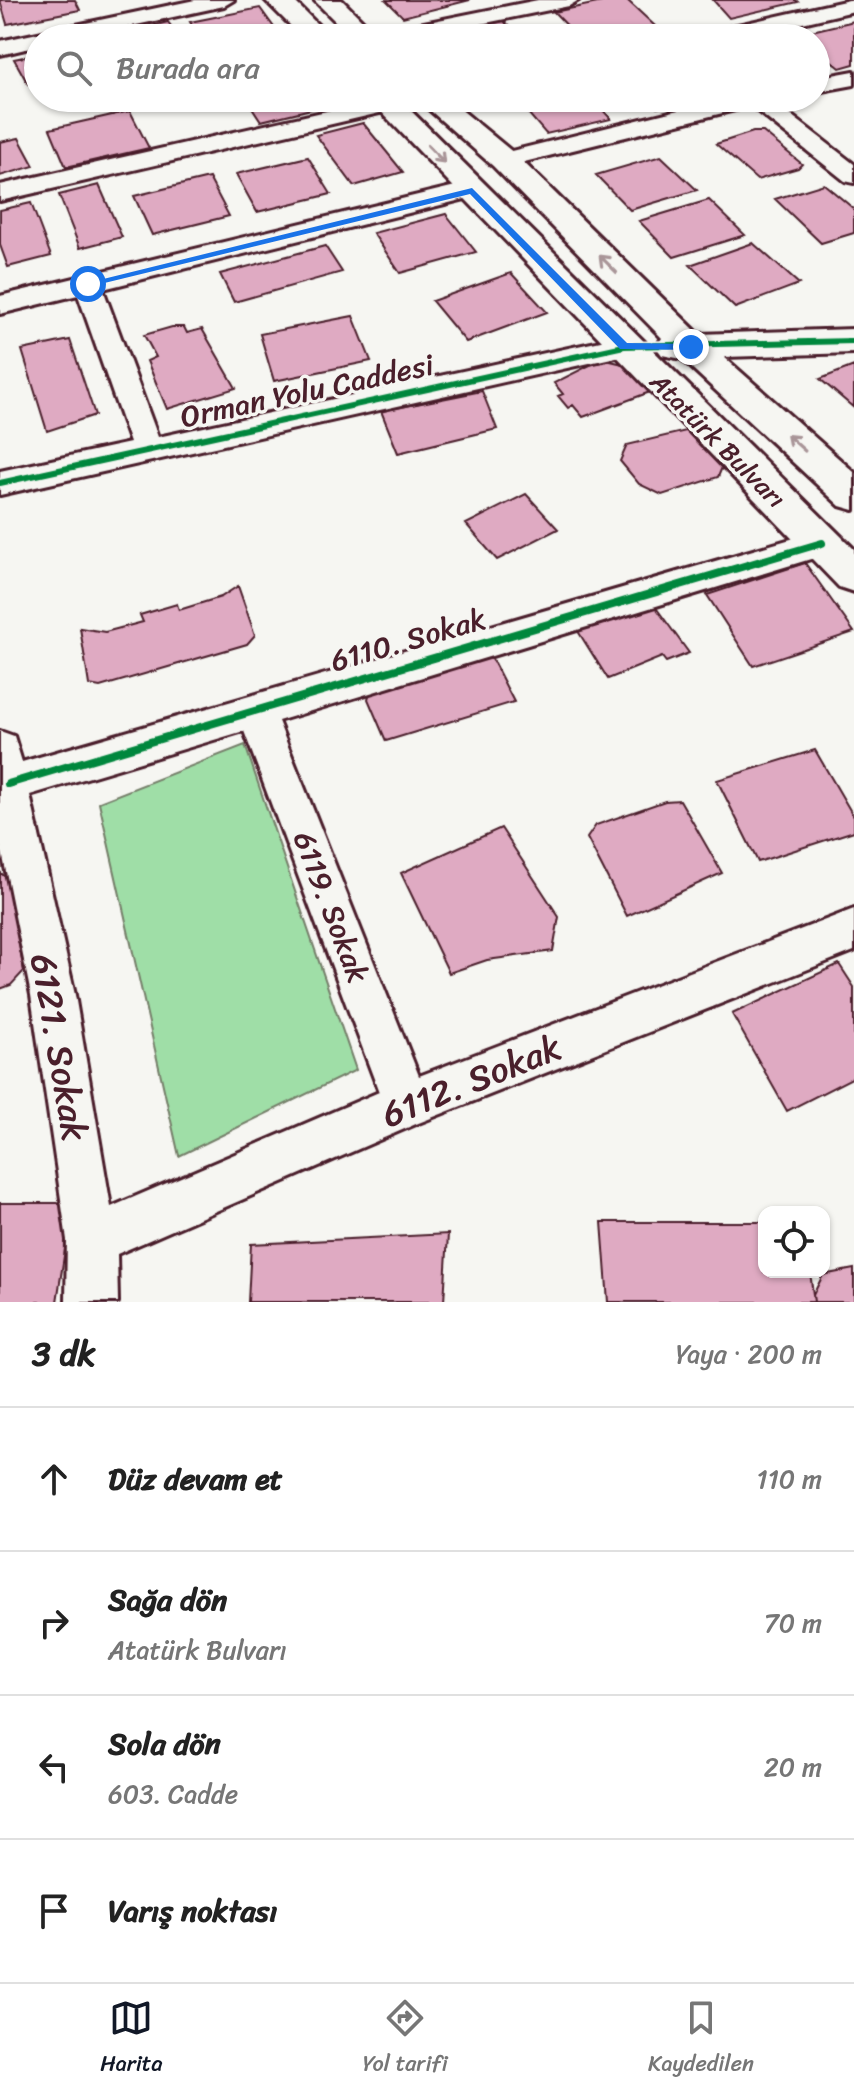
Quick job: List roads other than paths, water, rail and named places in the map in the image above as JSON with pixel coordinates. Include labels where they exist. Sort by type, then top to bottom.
[{"type":"main road","points":[[278,0],[303,24]]},
{"type":"main road","points":[[327,0],[352,24]]},
{"type":"main road","name":"Atatürk Bulvarı","points":[[396,112],[854,575]]},
{"type":"main road","name":"Atatürk Bulvarı","points":[[447,112],[504,160],[691,347],[854,495]]},
{"type":"main road","points":[[624,346],[691,347],[854,341]]},
{"type":"street","points":[[112,24],[224,0]]},
{"type":"street","points":[[439,24],[524,4],[569,0]]},
{"type":"street","points":[[771,24],[854,5]]},
{"type":"street","points":[[0,48],[24,43]]},
{"type":"street","points":[[0,193],[339,112]]},
{"type":"street","points":[[504,160],[698,112]]},
{"type":"street","points":[[773,112],[854,176]]},
{"type":"street","points":[[0,305],[472,190]]},
{"type":"street","points":[[88,284],[148,451]]},
{"type":"street","name":"Orman Yolu Caddesi","points":[[0,483],[624,346]]},
{"type":"street","name":"6110. Sokak","points":[[4,766],[255,710],[822,543]]},
{"type":"street","name":"6119. Sokak","points":[[255,710],[407,1104]]},
{"type":"street","name":"6121. Sokak","points":[[4,766],[53,995],[92,1240],[92,1302]]},
{"type":"street","name":"6112. Sokak","points":[[92,1240],[407,1104],[854,930]]}]
